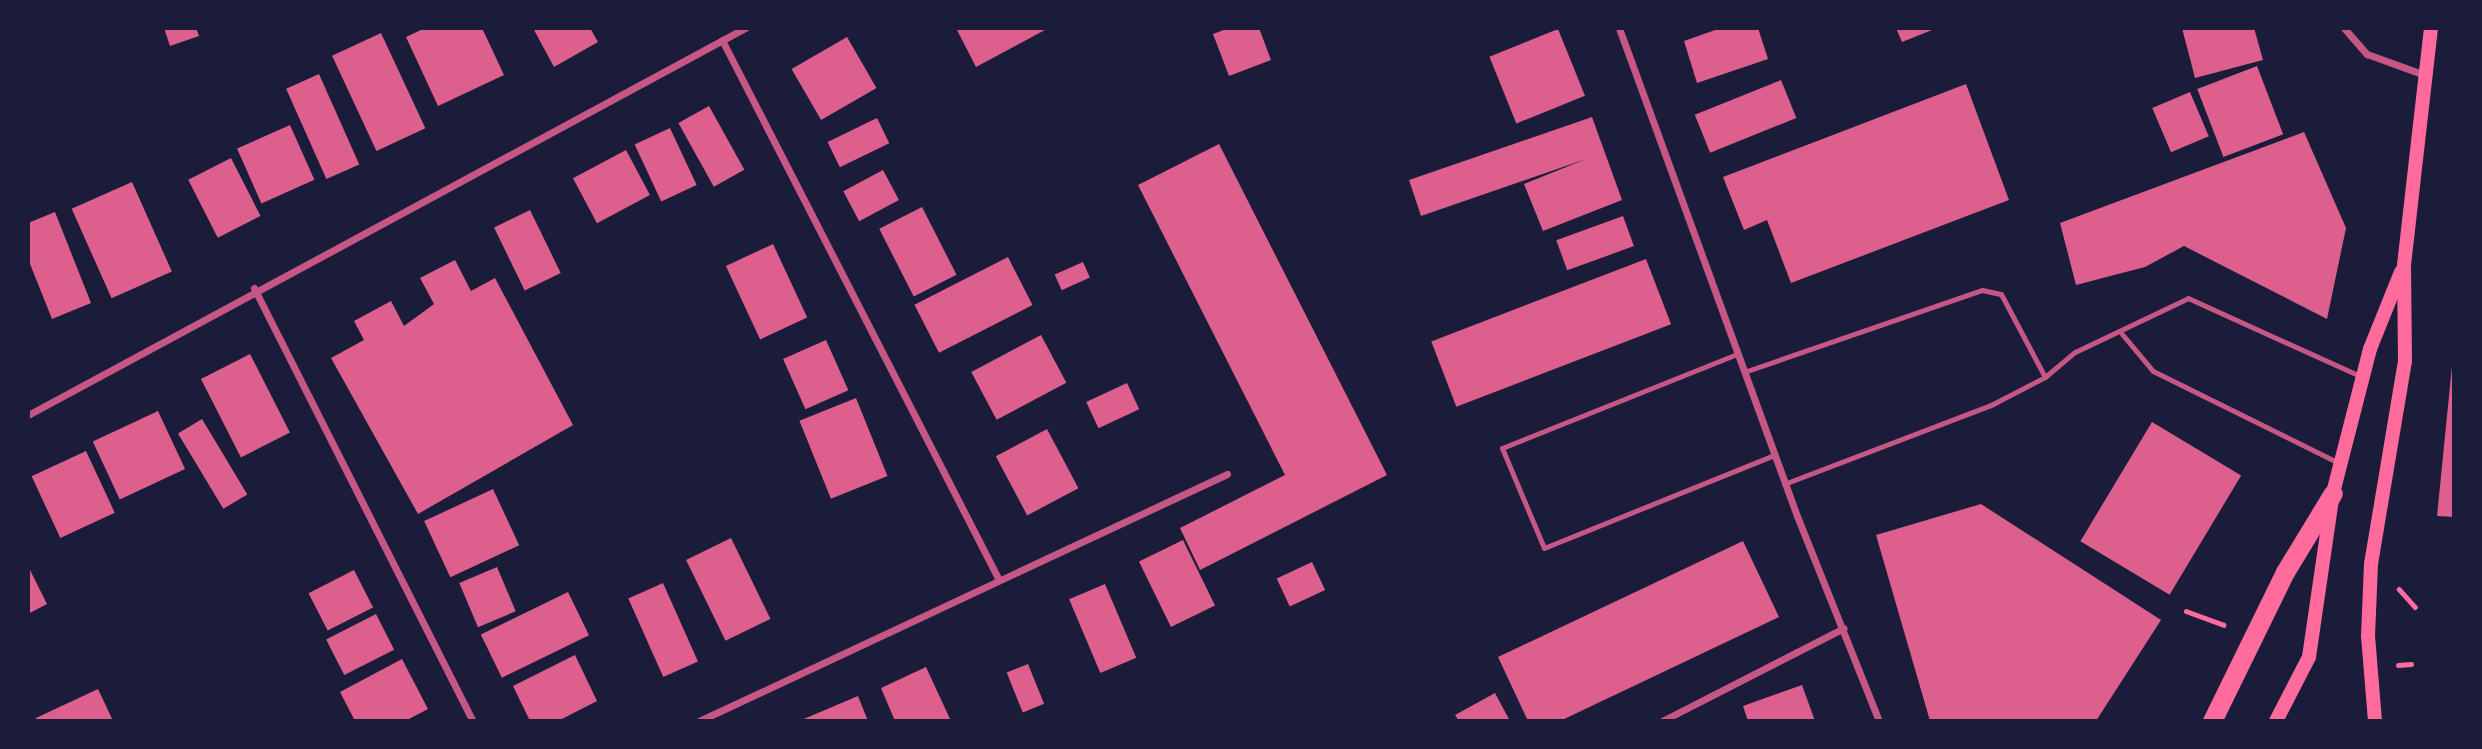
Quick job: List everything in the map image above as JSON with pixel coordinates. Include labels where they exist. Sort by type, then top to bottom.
[{"type":"highway","points":[[2212,721],[2284,572],[2333,493]]},
{"type":"main road","points":[[2375,721],[2370,588],[2405,360],[2404,265],[2431,28]]},
{"type":"main road","points":[[2276,721],[2314,635],[2333,493],[2363,377],[2404,265]]},
{"type":"street","points":[[28,415],[254,288],[745,28]]},
{"type":"street","points":[[1619,28],[1784,484],[1844,628],[1879,721]]},
{"type":"street","points":[[2344,28],[2367,54],[2425,75]]},
{"type":"street","points":[[722,40],[999,580]]},
{"type":"street","points":[[254,288],[474,721]]},
{"type":"street","points":[[699,721],[1227,474]]},
{"type":"street","points":[[1662,721],[1844,628]]},
{"type":"lane","points":[[1744,372],[1982,290],[2001,294],[2045,377]]},
{"type":"lane","points":[[1784,484],[2045,377],[2075,352],[2122,334],[2188,298],[2363,377]]},
{"type":"lane","points":[[2122,334],[2153,371],[2342,464]]},
{"type":"lane","points":[[1737,354],[1502,448],[1544,548],[1774,455]]},
{"type":"path","points":[[2186,611],[2238,631]]},
{"type":"building","points":[[164,28],[196,28],[199,36],[170,46]]},
{"type":"building","points":[[425,28],[482,28],[504,75],[438,106],[406,37]]},
{"type":"building","points":[[533,28],[590,28],[598,42],[554,67]]},
{"type":"building","points":[[956,28],[1044,28],[1045,30],[976,67]]},
{"type":"building","points":[[1229,28],[1259,28],[1271,60],[1229,76],[1213,34]]},
{"type":"building","points":[[1721,28],[1758,28],[1768,59],[1697,83],[1684,41]]},
{"type":"building","points":[[1896,28],[1937,28],[1902,42]]},
{"type":"building","points":[[2182,28],[2254,28],[2263,60],[2195,78]]},
{"type":"building","points":[[1558,29],[1585,96],[1516,123],[1489,57]]},
{"type":"building","points":[[381,33],[425,128],[376,151],[332,56]]},
{"type":"building","points":[[847,37],[876,88],[821,120],[792,69]]},
{"type":"building","points":[[2257,66],[2283,134],[2223,157],[2197,89]]},
{"type":"building","points":[[319,74],[359,164],[326,179],[286,89]]},
{"type":"building","points":[[1781,80],[1796,118],[1710,153],[1695,115]]},
{"type":"building","points":[[1966,84],[2009,200],[1791,283],[1767,220],[1744,230],[1723,177]]},
{"type":"building","points":[[2190,92],[2209,136],[2171,152],[2152,108]]},
{"type":"building","points":[[709,106],[744,170],[714,187],[678,123]]},
{"type":"building","points":[[1592,117],[1622,200],[1543,231],[1524,184],[1586,159],[1421,216],[1409,180]]},
{"type":"building","points":[[877,118],[889,143],[840,167],[828,142]]},
{"type":"building","points":[[290,125],[314,180],[261,203],[237,149]]},
{"type":"building","points":[[670,128],[697,185],[661,202],[635,144]]},
{"type":"building","points":[[2304,132],[2346,228],[2327,319],[2184,246],[2145,267],[2076,285],[2060,223]]},
{"type":"building","points":[[1219,144],[1387,475],[1200,570],[1180,528],[1285,475],[1138,185]]},
{"type":"building","points":[[626,150],[650,195],[597,223],[573,178]]},
{"type":"building","points":[[231,158],[261,216],[218,238],[188,180]]},
{"type":"building","points":[[883,170],[899,200],[859,221],[843,191]]},
{"type":"building","points":[[132,182],[172,272],[112,298],[72,209]]},
{"type":"building","points":[[922,207],[957,275],[914,297],[879,229]]},
{"type":"building","points":[[530,210],[561,273],[525,290],[494,228]]},
{"type":"building","points":[[55,212],[91,303],[52,319],[28,259],[28,223]]},
{"type":"building","points":[[1623,216],[1634,246],[1567,270],[1556,240]]},
{"type":"building","points":[[773,244],[807,317],[760,339],[726,266]]},
{"type":"building","points":[[1008,257],[1033,305],[939,353],[914,305]]},
{"type":"building","points":[[1646,259],[1671,324],[1456,407],[1431,341]]},
{"type":"building","points":[[455,260],[471,291],[495,278],[573,425],[418,514],[331,358],[364,340],[354,321],[391,301],[404,326],[434,304],[420,278]]},
{"type":"building","points":[[1083,262],[1090,278],[1062,290],[1055,275]]},
{"type":"building","points":[[1041,335],[1066,383],[997,420],[971,372]]},
{"type":"building","points":[[826,340],[848,390],[805,409],[783,359]]},
{"type":"building","points":[[250,354],[290,432],[241,457],[201,379]]},
{"type":"building","points":[[2454,366],[2454,517],[2437,516]]},
{"type":"building","points":[[1127,383],[1139,409],[1098,428],[1086,402]]},
{"type":"building","points":[[856,398],[887,476],[831,499],[799,421]]},
{"type":"building","points":[[158,411],[185,469],[120,499],[93,441]]},
{"type":"building","points":[[202,419],[247,494],[223,509],[178,433]]},
{"type":"building","points":[[2152,422],[2241,476],[2170,595],[2080,541]]},
{"type":"building","points":[[1047,429],[1078,488],[1027,515],[996,456]]},
{"type":"building","points":[[86,451],[115,513],[60,538],[32,476]]},
{"type":"building","points":[[493,489],[519,545],[450,577],[424,521]]},
{"type":"building","points":[[1981,504],[2161,620],[2096,721],[1930,721],[1876,535]]},
{"type":"building","points":[[731,538],[770,619],[726,641],[686,560]]},
{"type":"building","points":[[1183,540],[1215,606],[1171,627],[1139,561]]},
{"type":"building","points":[[1743,541],[1779,617],[1560,721],[1528,721],[1498,657]]},
{"type":"building","points":[[1312,562],[1325,590],[1290,607],[1277,578]]},
{"type":"building","points":[[28,566],[47,604],[28,614]]},
{"type":"building","points":[[497,567],[516,611],[478,627],[459,583]]},
{"type":"building","points":[[354,570],[373,607],[328,631],[309,593]]},
{"type":"building","points":[[663,583],[698,662],[663,677],[628,598]]},
{"type":"building","points":[[1105,584],[1136,658],[1100,673],[1069,599]]},
{"type":"building","points":[[568,592],[589,635],[502,678],[481,635]]},
{"type":"building","points":[[376,614],[394,650],[344,675],[326,639]]},
{"type":"building","points":[[575,655],[597,701],[558,721],[530,721],[513,686]]},
{"type":"building","points":[[402,659],[428,709],[405,721],[355,721],[340,692]]},
{"type":"building","points":[[1028,664],[1044,704],[1023,712],[1007,673]]},
{"type":"building","points":[[926,667],[950,719],[895,721],[881,688]]},
{"type":"building","points":[[1802,685],[1815,721],[1748,721],[1743,706]]},
{"type":"building","points":[[98,689],[113,721],[37,721],[36,718]]},
{"type":"building","points":[[1495,693],[1510,721],[1459,721],[1455,715]]},
{"type":"building","points":[[858,696],[868,721],[799,721]]}]
